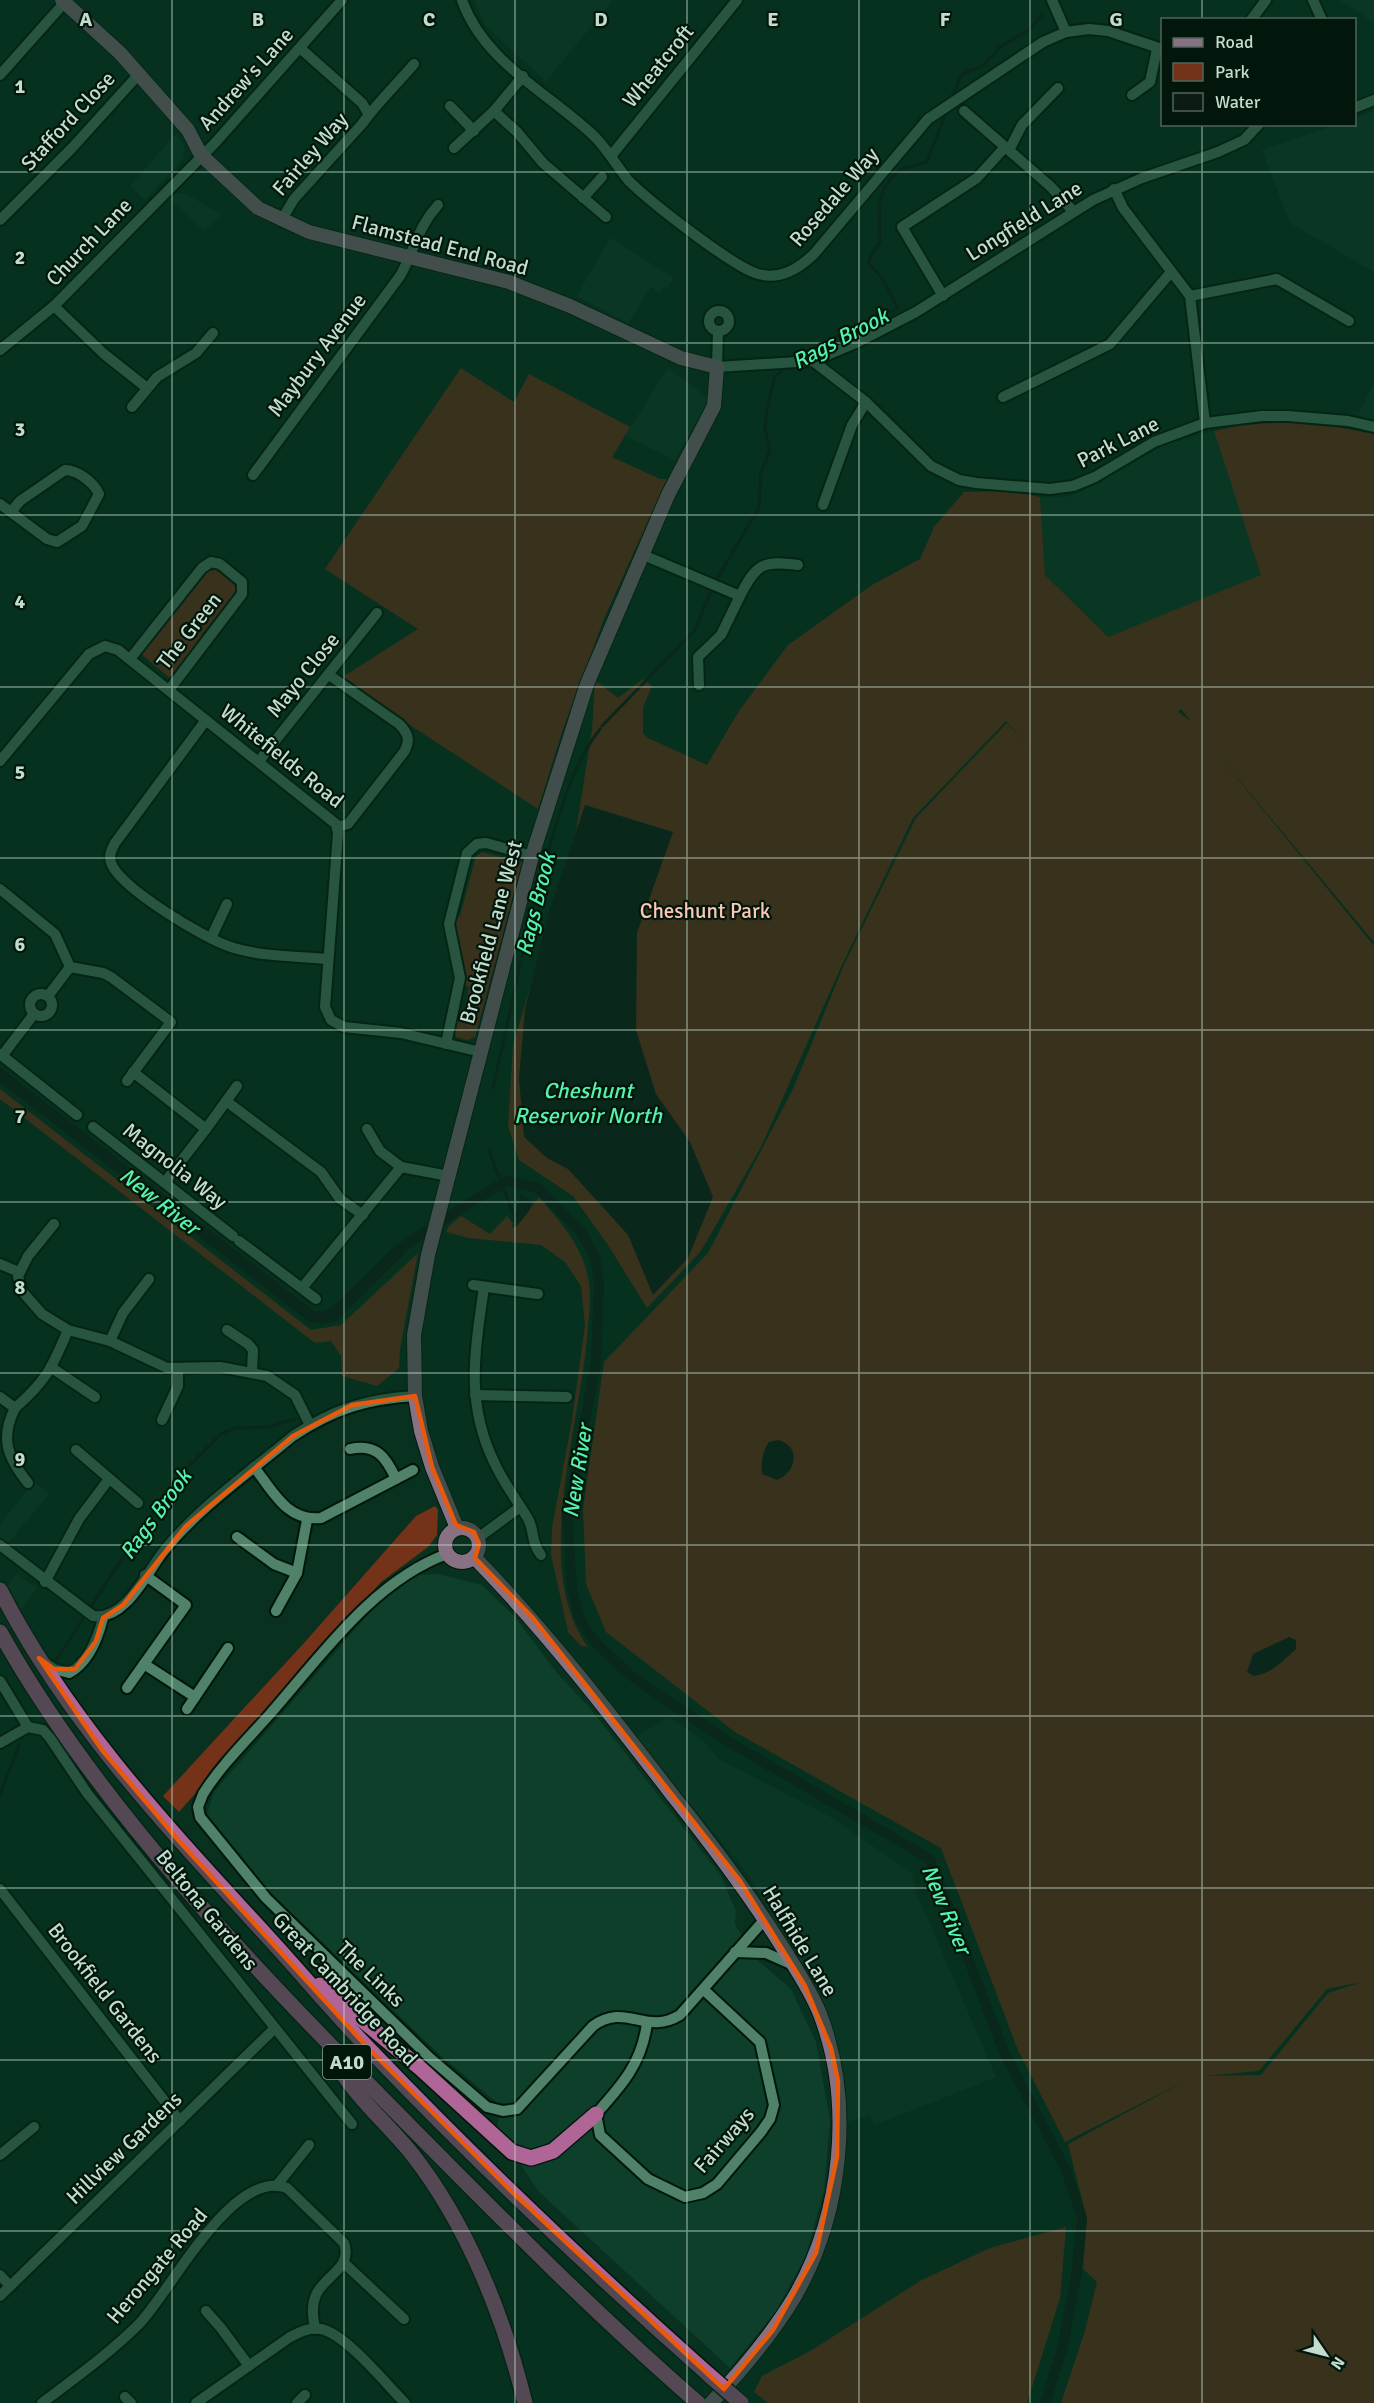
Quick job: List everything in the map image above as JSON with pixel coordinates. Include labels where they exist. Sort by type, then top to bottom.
[{"type":"highway","name":"Great Cambridge Road","points":[[0,1590],[39,1658],[73,1710],[110,1759],[179,1840],[369,2049],[509,2189],[741,2403]]},
{"type":"highway","name":"A10","points":[[0,1632],[51,1714],[105,1790],[215,1920],[322,2037],[600,2314],[695,2400]]},
{"type":"highway","points":[[300,1971],[339,1999],[512,2152],[531,2158],[553,2151],[596,2114]]},
{"type":"highway","points":[[322,2037],[338,2067],[413,2155],[453,2213],[472,2252],[514,2362],[525,2403]]},
{"type":"main road","name":"Flamstead End Road","points":[[63,1],[110,43],[139,74],[188,130],[201,155],[258,208],[281,221],[318,234],[481,273],[529,289],[681,358],[717,367]]},
{"type":"main road","name":"Brookfield Lane West","points":[[457,1528],[432,1467],[421,1431],[415,1396],[414,1335],[431,1244],[532,856],[587,684],[642,554],[689,452],[714,406],[717,367]]},
{"type":"main road","points":[[457,1528],[469,1529],[478,1538],[479,1548],[474,1557],[458,1562],[447,1554],[446,1538],[457,1528]]},
{"type":"main road","name":"Halfhide Lane","points":[[474,1557],[532,1617],[740,1881],[794,1965],[819,2012],[831,2048],[838,2081],[837,2157],[829,2208],[816,2253],[795,2296],[760,2346],[711,2403]]},
{"type":"street","name":"Andrew's Lane","points":[[201,155],[342,0]]},
{"type":"street","name":"Rosedale Way","points":[[462,0],[479,37],[595,136],[641,192],[740,266],[756,274],[777,276],[796,269],[814,254],[913,134],[939,110],[1043,42],[1066,32],[1100,29],[1160,49]]},
{"type":"street","name":"Wheatcroft","points":[[611,156],[737,0]]},
{"type":"street","points":[[1052,0],[1066,32]]},
{"type":"street","points":[[1252,18],[1266,0]]},
{"type":"street","points":[[1313,0],[1321,18]]},
{"type":"street","points":[[0,75],[63,1]]},
{"type":"street","name":"Fairley Way","points":[[300,48],[362,103],[368,113]]},
{"type":"street","points":[[1132,95],[1150,82],[1160,49]]},
{"type":"street","name":"Fairley Way","points":[[281,221],[294,199],[363,123],[368,113],[380,103],[414,64]]},
{"type":"street","name":"Stafford Close","points":[[0,220],[72,148],[139,74]]},
{"type":"street","points":[[454,148],[494,111],[523,76]]},
{"type":"street","points":[[943,296],[902,227],[977,178],[1007,149],[1022,125],[1058,88]]},
{"type":"street","points":[[1356,107],[1374,100]]},
{"type":"street","points":[[450,106],[474,131]]},
{"type":"street","points":[[494,111],[517,132],[536,156],[606,217]]},
{"type":"street","points":[[964,111],[1050,186],[1073,211]]},
{"type":"street","name":"Longfield Lane","points":[[809,361],[887,328],[943,296],[1073,211],[1114,189],[1244,141],[1256,126]]},
{"type":"street","name":"Church Lane","points":[[0,350],[54,306],[201,155]]},
{"type":"street","points":[[584,198],[602,177]]},
{"type":"street","points":[[1114,189],[1123,208],[1190,296],[1205,423]]},
{"type":"street","name":"Maybury Avenue","points":[[253,475],[400,276],[411,257],[420,227],[438,205]]},
{"type":"street","points":[[1003,397],[1110,344],[1172,272]]},
{"type":"street","points":[[1190,296],[1277,279],[1349,321]]},
{"type":"street","points":[[54,306],[104,354],[147,388]]},
{"type":"street","points":[[718,331],[717,367],[809,361]]},
{"type":"street","points":[[132,407],[162,374],[196,353],[213,333]]},
{"type":"street","name":"Park Lane","points":[[809,361],[866,402],[931,466],[959,480],[1001,486],[1050,489],[1073,486],[1095,477],[1154,442],[1205,423],[1262,416],[1288,416],[1348,421],[1374,428]]},
{"type":"street","points":[[823,505],[852,425],[866,402]]},
{"type":"street","points":[[0,504],[47,539],[60,542],[82,526],[99,494],[92,484],[74,471],[65,470],[20,501],[11,512]]},
{"type":"street","points":[[642,554],[740,596]]},
{"type":"street","name":"The Green","points":[[130,659],[202,568],[211,562],[220,564],[242,582],[242,594],[169,690]]},
{"type":"street","points":[[699,685],[698,657],[721,635],[754,572],[765,564],[776,562],[798,565]]},
{"type":"street","name":"Mayo Close","points":[[259,761],[377,613]]},
{"type":"street","name":"Whitefields Road","points":[[0,761],[93,650],[110,647],[130,659],[332,819],[337,827],[325,1007],[334,1023],[344,1027],[400,1033],[481,1052]]},
{"type":"street","points":[[329,675],[401,726],[408,740],[404,752],[348,824],[337,827]]},
{"type":"street","points":[[206,720],[124,830],[110,853],[111,864],[118,874],[140,892],[196,932],[227,946],[262,953],[328,959]]},
{"type":"street","points":[[446,1044],[460,978],[448,924],[467,853],[477,844],[486,843],[532,856]]},
{"type":"street","points":[[0,889],[55,934],[70,967]]},
{"type":"street","points":[[212,938],[227,904]]},
{"type":"street","points":[[70,967],[48,996],[40,994],[34,997],[30,1008],[34,1014],[1,1055],[77,1115]]},
{"type":"street","points":[[70,967],[94,971],[111,977],[171,1022],[130,1077],[206,1129]]},
{"type":"street","points":[[165,1182],[237,1086]]},
{"type":"street","points":[[226,1101],[321,1172],[340,1199],[363,1215]]},
{"type":"street","name":"Magnolia Way","points":[[93,1127],[316,1299]]},
{"type":"street","points":[[367,1128],[380,1151],[401,1167],[449,1176]]},
{"type":"street","points":[[302,1288],[401,1167]]},
{"type":"street","points":[[54,1224],[19,1272],[19,1285],[27,1299],[42,1314],[68,1330],[110,1341],[151,1362],[178,1369],[220,1367],[252,1371],[278,1381],[292,1391],[310,1425]]},
{"type":"street","points":[[0,1264],[19,1272]]},
{"type":"street","points":[[110,1341],[123,1313],[149,1279]]},
{"type":"street","points":[[538,1294],[479,1286],[475,1395],[476,1410],[494,1462],[528,1518],[533,1543],[541,1555]]},
{"type":"street","points":[[28,1482],[16,1468],[4,1442],[6,1428],[15,1408],[42,1383],[52,1368],[68,1330]]},
{"type":"street","points":[[227,1330],[251,1347],[254,1355],[252,1371]]},
{"type":"street","points":[[52,1368],[95,1397]]},
{"type":"street","points":[[162,1420],[178,1386],[178,1369]]},
{"type":"street","points":[[475,1395],[567,1397]]},
{"type":"street","points":[[98,1617],[123,1605],[186,1526],[254,1467],[310,1425],[352,1405],[380,1398],[415,1396]]},
{"type":"street","points":[[0,1397],[15,1408]]},
{"type":"street","points":[[350,1449],[366,1447],[379,1452],[386,1459],[396,1479]]},
{"type":"street","points":[[76,1450],[138,1503]]},
{"type":"street","points":[[254,1467],[287,1508],[307,1520],[321,1518],[413,1470]]},
{"type":"street","points":[[45,1582],[79,1519],[109,1479]]},
{"type":"street","points":[[478,1538],[520,1507]]},
{"type":"street","points":[[276,1611],[297,1573],[307,1520]]},
{"type":"street","points":[[237,1538],[273,1564],[297,1573]]},
{"type":"street","points":[[0,1545],[83,1610],[98,1617]]},
{"type":"street","name":"The Links","points":[[447,1554],[425,1562],[381,1592],[312,1664],[209,1784],[198,1807],[200,1817],[266,1898],[430,2058],[487,2107],[503,2111],[517,2109],[593,2026],[603,2019],[613,2015],[647,2023],[671,2020],[704,1990],[765,1919]]},
{"type":"street","points":[[127,1688],[186,1605],[145,1575]]},
{"type":"street","points":[[39,1658],[54,1669],[69,1673],[75,1669],[96,1641],[98,1617]]},
{"type":"street","points":[[187,1709],[228,1648]]},
{"type":"street","points":[[144,1664],[195,1697]]},
{"type":"street","points":[[0,1681],[28,1727],[0,1743]]},
{"type":"street","name":"Beltona Gardens","points":[[28,1727],[43,1730],[50,1738],[87,1793],[352,2124]]},
{"type":"street","name":"Brookfield Gardens","points":[[0,1889],[180,2121]]},
{"type":"street","points":[[735,1952],[765,1953],[794,1965]]},
{"type":"street","name":"Fairways","points":[[596,2114],[600,2135],[648,2179],[685,2197],[703,2193],[717,2184],[761,2132],[774,2106],[760,2042],[704,1990]]},
{"type":"street","points":[[596,2114],[622,2086],[635,2067],[645,2041],[647,2023]]},
{"type":"street","name":"Hillview Gardens","points":[[0,2296],[275,2028]]},
{"type":"street","points":[[0,2155],[34,2127]]},
{"type":"street","points":[[309,2145],[277,2185],[287,2188],[344,2243],[347,2252],[344,2263],[316,2294],[313,2305],[315,2329]]},
{"type":"street","name":"Herongate Road","points":[[42,2403],[95,2362],[146,2316],[207,2233],[226,2213],[256,2190],[277,2185]]},
{"type":"street","points":[[344,2263],[404,2319]]},
{"type":"street","points":[[0,2276],[10,2286]]},
{"type":"street","points":[[206,2312],[249,2366]]},
{"type":"street","points":[[198,2402],[300,2331],[315,2329],[329,2332],[345,2343],[405,2403]]},
{"type":"highlighted area","points":[[415,1396],[432,1467],[456,1525],[474,1532],[479,1544],[475,1558],[532,1617],[740,1881],[805,1986],[831,2048],[838,2081],[837,2157],[816,2253],[773,2330],[724,2389],[509,2189],[369,2049],[179,1841],[102,1750],[39,1658],[54,1669],[75,1669],[96,1641],[103,1618],[123,1605],[186,1526],[293,1436],[352,1405]]},
{"type":"shaded area","points":[[474,0],[613,0],[546,81],[486,26]]},
{"type":"shaded area","points":[[1340,0],[1374,0],[1374,23]]},
{"type":"shaded area","points":[[1374,111],[1374,272],[1290,223],[1262,150],[1333,126],[1356,126],[1356,118]]},
{"type":"shaded area","points":[[177,133],[184,147],[183,159],[145,200],[130,186]]},
{"type":"shaded area","points":[[178,193],[188,195],[222,215],[203,231],[169,197]]},
{"type":"shaded area","points":[[610,238],[674,278],[667,288],[663,286],[660,292],[651,287],[628,323],[577,296]]},
{"type":"shaded area","points":[[668,368],[709,399],[675,460],[625,436]]},
{"type":"shaded area","points":[[1374,382],[1374,420],[1358,415]]},
{"type":"shaded area","points":[[1214,431],[1262,575],[1108,637],[1045,575],[1040,497],[1066,497],[1081,492],[1166,444]]},
{"type":"shaded area","points":[[34,1482],[49,1494],[7,1544],[0,1537],[0,1524]]},
{"type":"shaded area","points":[[16,1574],[37,1588],[21,1610],[6,1587]]},
{"type":"shaded area","points":[[438,1574],[482,1585],[514,1616],[558,1674],[590,1708],[720,1874],[736,1911],[735,1924],[753,1956],[791,1989],[816,2042],[830,2120],[824,2191],[806,2255],[777,2310],[730,2368],[538,2191],[497,2128],[501,2106],[440,2055],[273,1895],[207,1814],[214,1792],[376,1605],[398,1586],[418,1575]]},
{"type":"shaded area","points":[[669,1717],[702,1740],[720,1760],[829,1816],[912,1873],[916,1892],[996,2077],[875,2125],[869,2114],[846,2123],[829,2016],[752,1880],[636,1737]]},
{"type":"green space","points":[[461,368],[514,402],[529,374],[630,427],[612,457],[660,479],[667,479],[605,616],[562,732],[538,809],[341,678],[418,629],[325,569]]},
{"type":"green space","name":"Cheshunt Park","points":[[1315,423],[1374,434],[1374,942],[1215,751],[1374,946],[1374,2403],[1061,2403],[1085,2331],[1097,2282],[1083,2269],[1087,2219],[1068,2144],[1189,2079],[1065,2142],[1018,2050],[941,1848],[735,1732],[606,1632],[586,1584],[583,1509],[604,1362],[708,1253],[793,1089],[844,965],[916,818],[1007,723],[1033,752],[1006,721],[913,818],[841,967],[761,1147],[701,1251],[647,1308],[608,1245],[573,1196],[519,1160],[508,1126],[513,1045],[576,831],[592,730],[595,680],[618,698],[643,679],[652,686],[643,708],[643,733],[648,738],[707,765],[739,711],[788,645],[872,585],[920,559],[934,527],[964,492],[1011,491],[1040,497],[1045,575],[1108,637],[1261,575],[1214,431],[1242,425]],"holes":[[[1181,709],[1191,721],[1178,712],[1081,807]],[[1362,1982],[1328,1993],[1261,2075],[1205,2076],[1259,2071],[1327,1989]]]},
{"type":"green space","points":[[216,570],[227,575],[234,583],[236,593],[234,598],[231,604],[228,602],[202,634],[201,641],[193,654],[188,654],[174,672],[177,674],[171,679],[140,653],[201,580],[199,577],[208,571]]},
{"type":"green space","points":[[483,852],[509,860],[512,853],[522,863],[475,1037],[467,1040],[456,1037],[453,1030],[457,1012],[464,1013],[469,987],[463,984],[453,917],[460,916],[476,856]]},
{"type":"green space","points":[[0,1089],[311,1330],[341,1325],[418,1253],[400,1349],[399,1368],[377,1386],[342,1376],[341,1356],[331,1341],[315,1343],[0,1099]]},
{"type":"green space","points":[[539,1197],[567,1231],[578,1249],[586,1269],[589,1286],[590,1303],[583,1373],[569,1454],[561,1538],[563,1578],[571,1615],[588,1647],[581,1646],[568,1632],[551,1554],[552,1528],[572,1420],[585,1325],[581,1286],[565,1262],[541,1245],[469,1238],[446,1232],[449,1226],[461,1216],[490,1234],[507,1216],[516,1227]]},
{"type":"green space","points":[[435,1506],[438,1510],[437,1535],[428,1547],[381,1582],[179,1812],[163,1796],[304,1643],[416,1516]]},
{"type":"green space","points":[[1066,2227],[1060,2298],[1027,2403],[768,2403],[754,2392],[762,2376],[812,2350],[920,2281],[990,2248]]},
{"type":"water","name":"Cheshunt Reservoir North","points":[[585,805],[673,832],[637,933],[636,1030],[656,1094],[690,1142],[713,1197],[688,1258],[653,1295],[628,1235],[568,1169],[547,1158],[524,1137],[519,1078],[525,1009],[548,915]]},
{"type":"water","points":[[0,1067],[314,1311],[324,1311],[333,1307],[396,1245],[405,1253],[336,1321],[324,1324],[309,1322],[0,1082]]},
{"type":"water","points":[[521,1195],[532,1201],[529,1211],[516,1227],[513,1226]]},
{"type":"water","points":[[778,1440],[790,1448],[794,1459],[789,1471],[777,1480],[762,1474],[762,1465],[763,1454],[769,1442]]},
{"type":"water","points":[[1289,1637],[1296,1640],[1296,1649],[1282,1662],[1254,1676],[1247,1672],[1253,1654]]},
{"type":"waterway","name":"Rags Brook","points":[[951,99],[962,74],[983,66],[999,48],[1031,28],[1042,14]]},
{"type":"waterway","name":"Rags Brook","points":[[799,358],[811,349],[898,308],[884,281],[868,262],[880,241],[879,203],[892,177],[903,168],[927,162],[947,110]]},
{"type":"waterway","name":"Rags Brook","points":[[715,582],[759,508],[761,472],[770,451],[765,428],[767,408],[775,377],[786,367]]},
{"type":"waterway","name":"Rags Brook","points":[[602,726],[695,630],[712,588]]},
{"type":"waterway","name":"Rags Brook","points":[[493,1088],[542,872],[576,769],[600,729]]},
{"type":"waterway","name":"Rags Brook","points":[[489,1151],[515,1218],[514,1226]]},
{"type":"waterway","name":"New River","points":[[392,1258],[401,1248],[507,1181],[538,1188],[581,1232],[595,1257],[599,1285],[596,1363],[567,1514],[572,1588],[579,1617],[598,1645],[629,1674],[660,1696],[726,1740],[930,1859],[1004,2052],[1066,2170],[1082,2218],[1076,2276],[1062,2350],[1045,2403]]},
{"type":"waterway","name":"Rags Brook","points":[[55,1662],[144,1525],[188,1467],[222,1433],[236,1428],[269,1427],[294,1419]]},
{"type":"waterway","name":"Rags Brook","points":[[0,1794],[19,1745]]}]
